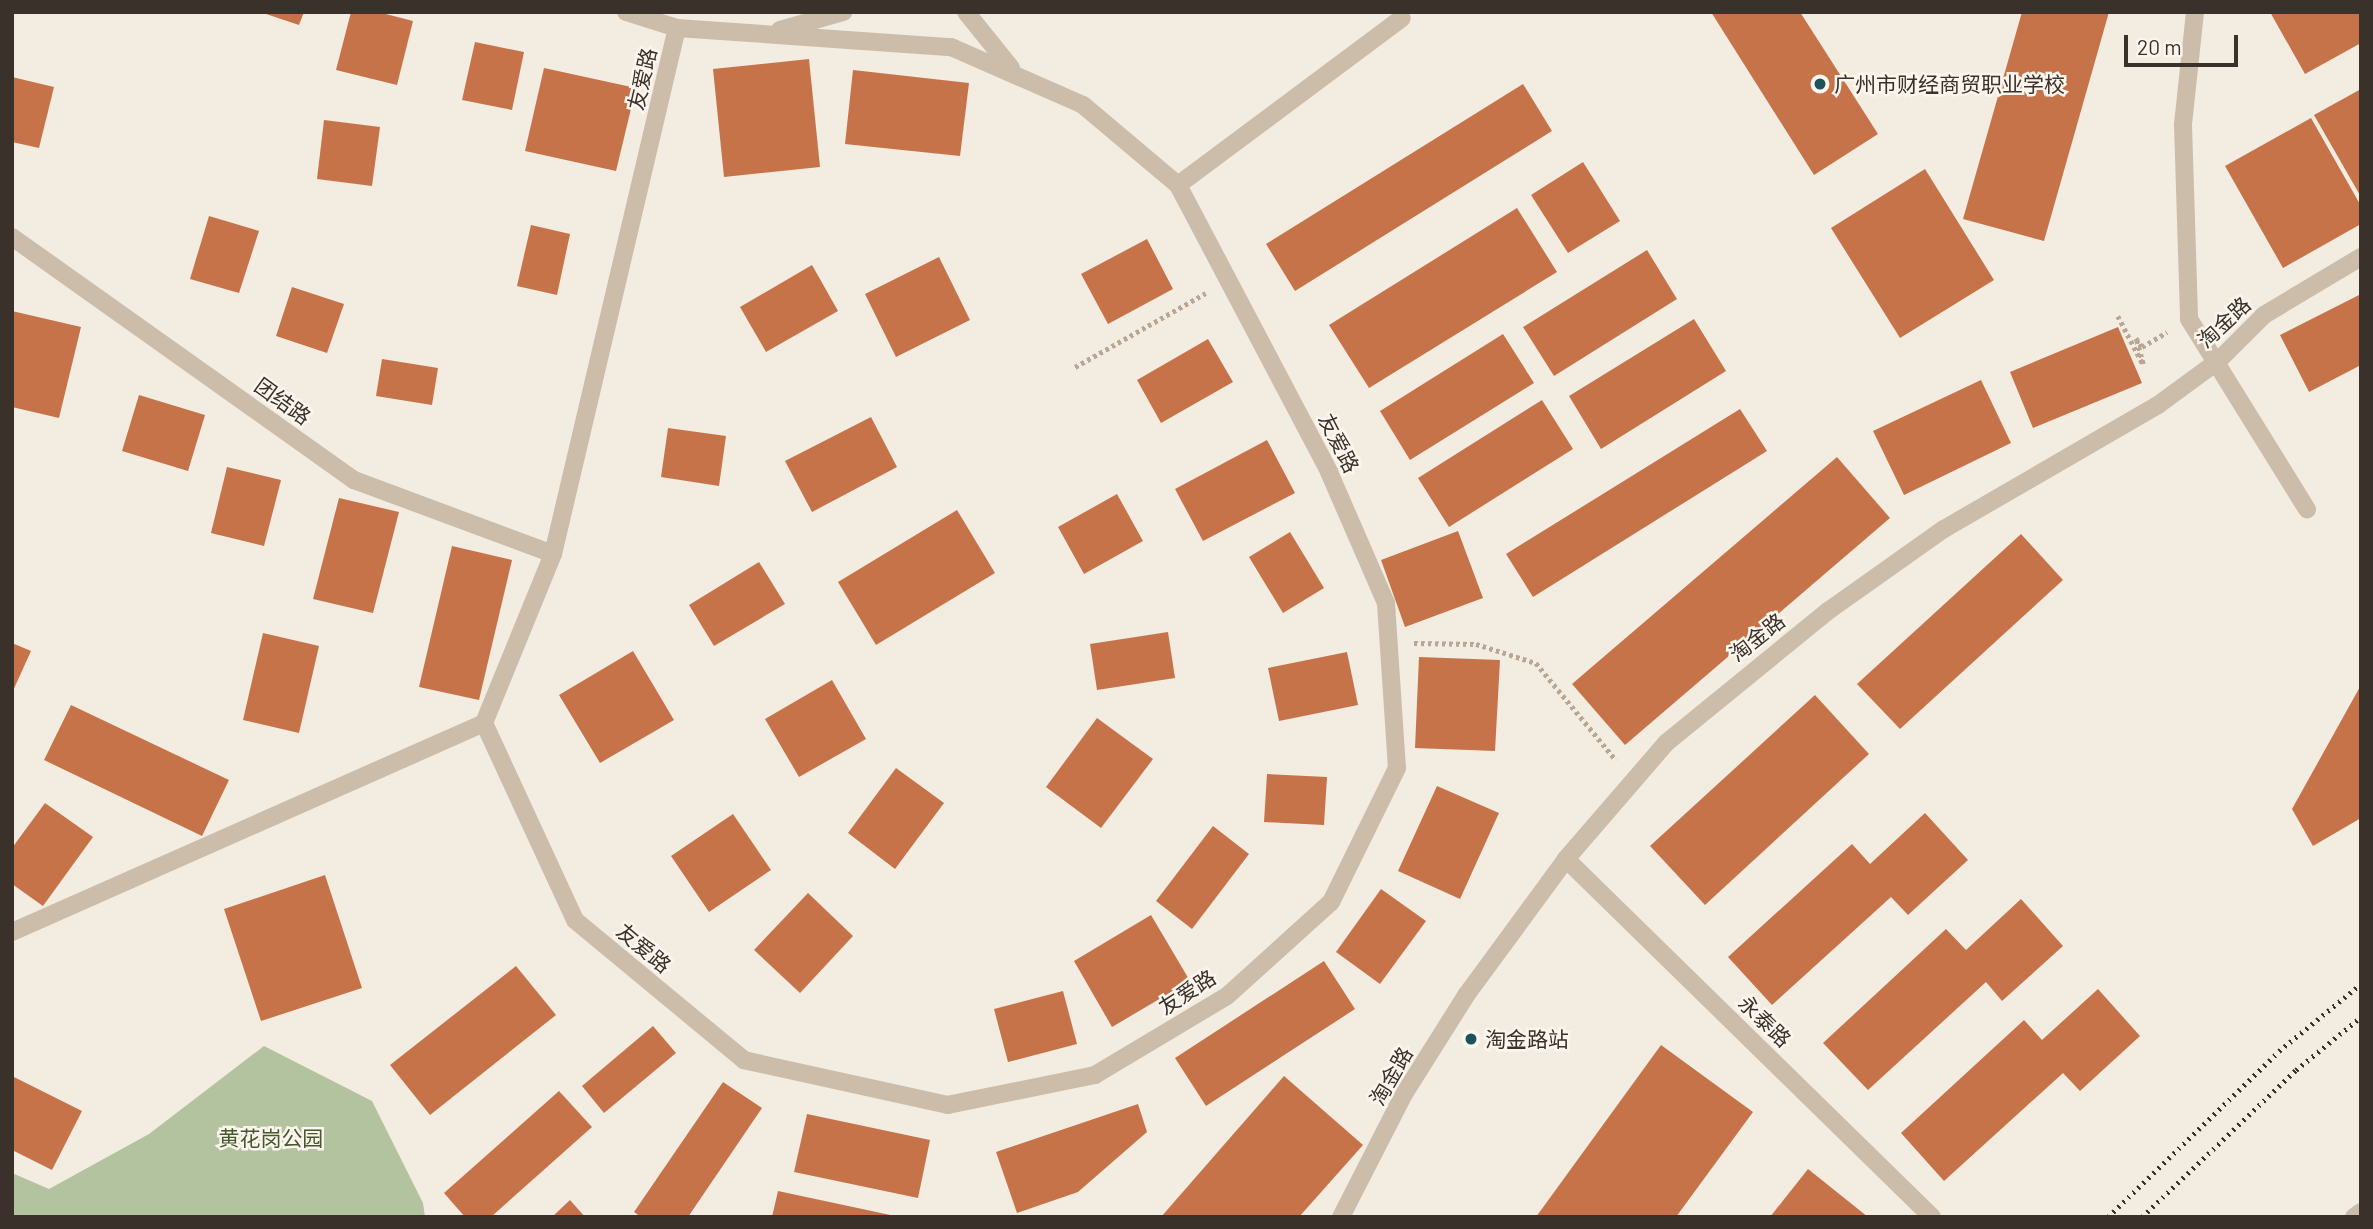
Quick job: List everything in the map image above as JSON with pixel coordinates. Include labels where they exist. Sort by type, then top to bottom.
[{"type":"street","points":[[626,12],[677,28]]},
{"type":"street","points":[[763,34],[843,12]]},
{"type":"street","points":[[966,12],[995,54],[1024,79]]},
{"type":"street","points":[[2195,12],[2183,125],[2189,319],[2218,361],[2307,509]]},
{"type":"street","points":[[1178,185],[1402,18]]},
{"type":"street","name":"友爱路","points":[[677,28],[951,47],[1083,105],[1178,185],[1329,471],[1386,603],[1397,768],[1331,902],[1227,996],[1095,1075],[948,1105],[744,1060],[575,920],[484,723],[553,554],[677,28]]},
{"type":"street","name":"团结路","points":[[12,237],[354,480],[553,554]]},
{"type":"street","name":"淘金路","points":[[1341,1217],[1418,1072],[1467,994],[1566,859],[1632,780],[1735,682],[1944,529],[2105,438],[2218,361],[2264,314],[2361,257]]},
{"type":"street","points":[[12,932],[484,723]]},
{"type":"street","name":"永泰路","points":[[1566,859],[1932,1217]]},
{"type":"street","points":[[2354,1217],[2361,1212]]},
{"type":"path","points":[[1075,368],[1228,280]]},
{"type":"path","points":[[2119,316],[2143,365],[2136,338],[2142,347]]},
{"type":"path","points":[[1389,642],[1475,644],[1536,663],[1632,780]]},
{"type":"green space","name":"黄花岗公园","points":[[264,1046],[372,1101],[423,1203],[425,1217],[12,1217],[12,1173],[49,1189],[149,1134]]},
{"type":"building","points":[[260,12],[304,12],[299,25]]},
{"type":"building","points":[[351,12],[378,12],[413,21],[397,85],[336,70]]},
{"type":"building","points":[[1711,12],[1800,12],[1878,134],[1814,175]]},
{"type":"building","points":[[2022,12],[2109,12],[2044,241],[1963,219]]},
{"type":"building","points":[[2270,12],[2361,12],[2361,43],[2305,74]]},
{"type":"building","points":[[475,42],[524,52],[512,110],[462,100]]},
{"type":"building","points":[[809,59],[820,167],[724,177],[713,69]]},
{"type":"building","points":[[544,68],[636,88],[616,171],[525,151]]},
{"type":"building","points":[[853,70],[969,83],[960,156],[845,144]]},
{"type":"building","points":[[12,77],[54,87],[39,148],[12,142]]},
{"type":"building","points":[[1523,84],[1552,131],[1295,291],[1266,244]]},
{"type":"building","points":[[2361,89],[2361,197],[2314,115]]},
{"type":"building","points":[[2311,118],[2361,206],[2361,224],[2283,268],[2225,166]]},
{"type":"building","points":[[324,120],[380,127],[372,186],[317,179]]},
{"type":"building","points":[[1583,162],[1620,221],[1568,253],[1531,195]]},
{"type":"building","points":[[1925,169],[1994,280],[1900,338],[1831,228]]},
{"type":"building","points":[[1517,208],[1557,272],[1369,388],[1329,325]]},
{"type":"building","points":[[209,216],[259,231],[239,293],[190,279]]},
{"type":"building","points":[[531,225],[570,234],[557,295],[517,286]]},
{"type":"building","points":[[1147,239],[1173,289],[1108,324],[1081,274]]},
{"type":"building","points":[[1647,250],[1677,299],[1554,376],[1523,327]]},
{"type":"building","points":[[939,257],[970,320],[896,357],[865,294]]},
{"type":"building","points":[[812,265],[838,311],[766,352],[740,307]]},
{"type":"building","points":[[292,287],[344,304],[327,353],[276,336]]},
{"type":"building","points":[[2361,294],[2361,365],[2309,392],[2280,335]]},
{"type":"building","points":[[12,311],[81,327],[59,418],[12,407]]},
{"type":"building","points":[[1694,319],[1726,371],[1601,449],[1569,396]]},
{"type":"building","points":[[2118,327],[2142,383],[2033,428],[2010,372]]},
{"type":"building","points":[[1503,334],[1534,383],[1410,460],[1380,411]]},
{"type":"building","points":[[1208,339],[1233,382],[1161,423],[1137,380]]},
{"type":"building","points":[[382,359],[438,368],[432,405],[376,396]]},
{"type":"building","points":[[1981,380],[2011,443],[1904,495],[1873,431]]},
{"type":"building","points":[[139,395],[205,415],[188,471],[122,451]]},
{"type":"building","points":[[1542,400],[1573,449],[1449,527],[1418,478]]},
{"type":"building","points":[[1740,409],[1767,451],[1533,597],[1506,554]]},
{"type":"building","points":[[871,417],[897,467],[812,512],[785,461]]},
{"type":"building","points":[[668,428],[726,436],[719,486],[661,477]]},
{"type":"building","points":[[1267,440],[1295,493],[1203,541],[1175,489]]},
{"type":"building","points":[[1837,457],[1890,518],[1625,745],[1572,684]]},
{"type":"building","points":[[227,467],[281,480],[264,546],[211,533]]},
{"type":"building","points":[[1117,494],[1143,541],[1084,574],[1058,527]]},
{"type":"building","points":[[339,498],[399,512],[373,613],[313,599]]},
{"type":"building","points":[[957,510],[995,573],[876,645],[838,582]]},
{"type":"building","points":[[1458,531],[1483,598],[1405,627],[1381,560]]},
{"type":"building","points":[[1290,532],[1324,588],[1283,613],[1249,557]]},
{"type":"building","points":[[2021,534],[2063,580],[1900,729],[1857,684]]},
{"type":"building","points":[[452,546],[512,560],[479,700],[419,687]]},
{"type":"building","points":[[759,562],[785,604],[714,646],[689,605]]},
{"type":"building","points":[[1168,632],[1175,678],[1097,690],[1090,644]]},
{"type":"building","points":[[263,633],[319,646],[299,733],[243,720]]},
{"type":"building","points":[[12,643],[31,651],[12,693]]},
{"type":"building","points":[[633,651],[674,720],[600,763],[559,695]]},
{"type":"building","points":[[1347,652],[1358,705],[1279,721],[1268,668]]},
{"type":"building","points":[[1419,657],[1500,660],[1495,751],[1415,748]]},
{"type":"building","points":[[832,680],[866,739],[799,777],[765,719]]},
{"type":"building","points":[[2361,685],[2361,818],[2313,846],[2292,809]]},
{"type":"building","points":[[1815,695],[1869,754],[1705,905],[1650,846]]},
{"type":"building","points":[[71,705],[229,780],[202,836],[44,760]]},
{"type":"building","points":[[1097,718],[1153,759],[1101,828],[1046,787]]},
{"type":"building","points":[[896,768],[944,803],[895,869],[848,833]]},
{"type":"building","points":[[1267,774],[1327,777],[1324,825],[1264,822]]},
{"type":"building","points":[[1437,786],[1499,813],[1460,899],[1398,871]]},
{"type":"building","points":[[45,803],[93,837],[43,906],[12,884],[12,848]]},
{"type":"building","points":[[1925,813],[1968,860],[1908,915],[1891,897],[1772,1005],[1728,957],[1852,844],[1870,864]]},
{"type":"building","points":[[733,814],[771,870],[709,912],[671,856]]},
{"type":"building","points":[[1213,826],[1249,854],[1192,929],[1156,901]]},
{"type":"building","points":[[325,875],[362,988],[261,1021],[224,909]]},
{"type":"building","points":[[1381,889],[1426,921],[1380,984],[1336,952]]},
{"type":"building","points":[[808,893],[853,936],[800,993],[754,950]]},
{"type":"building","points":[[2021,899],[2063,946],[2002,1001],[1986,982],[1868,1090],[1823,1043],[1946,929],[1966,950]]},
{"type":"building","points":[[1151,915],[1190,981],[1112,1027],[1074,961]]},
{"type":"building","points":[[1324,961],[1355,1009],[1206,1106],[1175,1058]]},
{"type":"building","points":[[516,966],[556,1015],[430,1115],[390,1065]]},
{"type":"building","points":[[2098,989],[2140,1036],[2080,1091],[2063,1073],[1944,1181],[1901,1133],[2024,1020],[2042,1040]]},
{"type":"building","points":[[1063,991],[1077,1044],[1008,1062],[994,1009]]},
{"type":"building","points":[[653,1026],[676,1053],[604,1113],[582,1086]]},
{"type":"building","points":[[1661,1045],[1753,1112],[1676,1217],[1536,1217]]},
{"type":"building","points":[[12,1076],[82,1111],[52,1170],[12,1150]]},
{"type":"building","points":[[1284,1076],[1363,1145],[1299,1217],[1161,1217]]},
{"type":"building","points":[[723,1082],[762,1108],[688,1217],[641,1217],[634,1212]]},
{"type":"building","points":[[559,1091],[592,1127],[491,1217],[465,1217],[444,1193]]},
{"type":"building","points":[[1138,1104],[1147,1132],[1078,1192],[1017,1213],[996,1152]]},
{"type":"building","points":[[807,1114],[930,1140],[918,1198],[794,1172]]},
{"type":"building","points":[[1808,1169],[1868,1217],[1770,1217]]},
{"type":"building","points":[[778,1191],[895,1216],[895,1217],[772,1217]]},
{"type":"building","points":[[570,1200],[585,1217],[552,1217]]},
{"type":"railway","points":[[2108,1217],[2279,1051],[2361,984]]},
{"type":"railway","points":[[2142,1217],[2296,1070],[2361,1017]]},
{"type":"place","name":"广州市财经商贸职业学校","points":[[1820,84]]},
{"type":"place","name":"淘金路站","points":[[1471,1039]]}]
